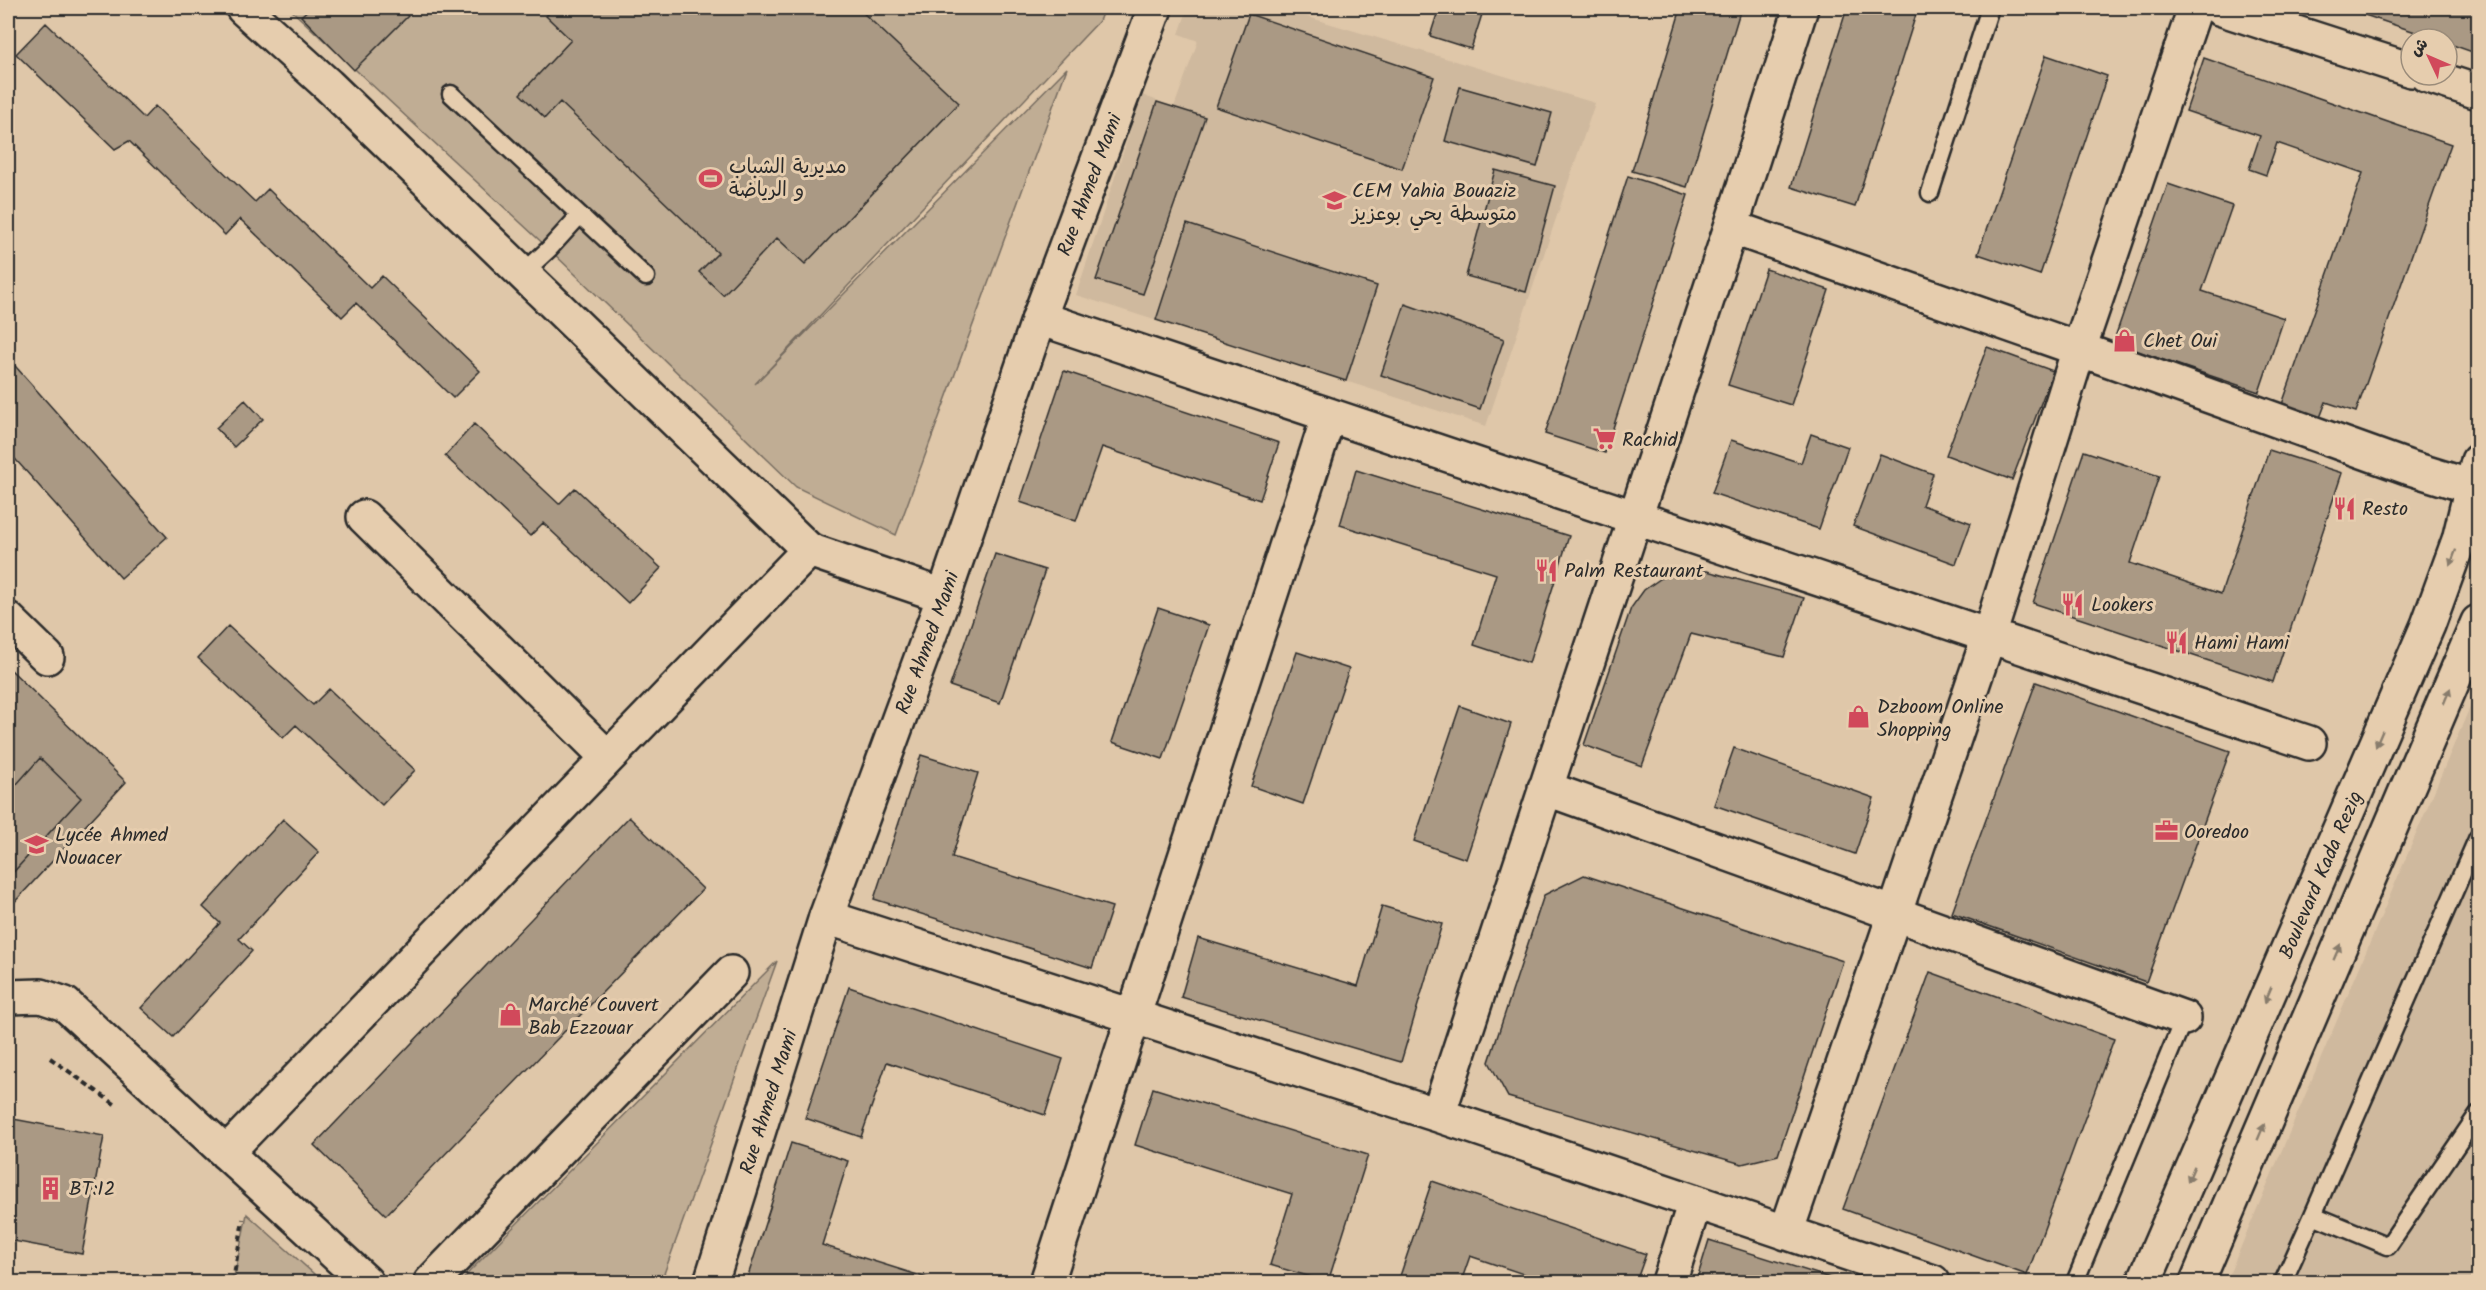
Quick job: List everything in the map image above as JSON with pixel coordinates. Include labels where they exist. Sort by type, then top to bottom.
[{"type":"street","points":[[243,8],[328,85],[809,550],[944,596]]},
{"type":"street","name":"Rue Ahmed Mami","points":[[711,1282],[826,917],[944,596],[1039,318],[1155,8]]},
{"type":"street","points":[[1438,1115],[1801,8]]},
{"type":"street","points":[[1786,1233],[1989,636],[2079,349],[2195,8]]},
{"type":"street","points":[[2219,8],[2399,66]]},
{"type":"street","points":[[2459,86],[2478,92]]},
{"type":"street","points":[[1731,227],[2407,467],[2475,474]]},
{"type":"street","points":[[1039,318],[2309,743]]},
{"type":"street","points":[[1047,1282],[1329,415]]},
{"type":"street","name":"Boulevard Kada Rezig","points":[[2144,1282],[2428,625],[2459,540],[2475,474]]},
{"type":"street","points":[[364,517],[608,758]]},
{"type":"street","points":[[226,1153],[809,550]]},
{"type":"street","points":[[8,619],[47,657]]},
{"type":"street","points":[[2197,1282],[2478,622]]},
{"type":"street","points":[[1545,788],[2184,1018]]},
{"type":"street","points":[[826,917],[1438,1115],[1933,1282]]},
{"type":"street","points":[[431,1282],[731,973]]},
{"type":"street","points":[[8,997],[41,996],[65,1004],[366,1282]]},
{"type":"street","points":[[1669,1282],[1695,1202]]},
{"type":"lane","points":[[1930,193],[1990,8]]},
{"type":"lane","points":[[451,94],[646,277]]},
{"type":"lane","points":[[523,273],[580,215]]},
{"type":"lane","points":[[2283,1282],[2478,837]]},
{"type":"lane","points":[[2075,1282],[2184,1018]]},
{"type":"lane","points":[[2313,1215],[2388,1246],[2478,1114]]},
{"type":"path","points":[[233,1282],[243,1217]]},
{"type":"shaded area","name":"مديرية الشباب و الرياضة","points":[[289,8],[1104,8],[1099,21],[755,384],[1067,68],[896,535],[796,487],[549,249]]},
{"type":"shaded area","name":"CEM Yahia Bouaziz متوسطة يحي بوعزيز","points":[[1188,8],[1278,8],[1595,103],[1486,426],[1076,295],[1142,95],[1174,107],[1198,41],[1179,34]]},
{"type":"shaded area","points":[[2478,688],[2478,1282],[2226,1282]]},
{"type":"shaded area","points":[[777,961],[661,1282],[461,1282],[470,1271]]},
{"type":"shaded area","points":[[247,1214],[323,1282],[233,1282]]},
{"type":"building","points":[[310,8],[399,8],[408,16],[354,70],[301,16]]},
{"type":"building","points":[[554,8],[858,8],[959,103],[805,264],[777,238],[723,295],[699,272],[718,253],[560,102],[545,118],[520,94],[571,40],[546,16]]},
{"type":"building","points":[[1439,8],[1484,8],[1471,49],[1430,36]]},
{"type":"building","points":[[1681,8],[1741,8],[1687,187],[1632,171]]},
{"type":"building","points":[[1847,8],[1918,8],[1855,207],[1791,187]]},
{"type":"building","points":[[2344,8],[2478,8],[2478,54],[2459,47],[2459,27],[2400,27]]},
{"type":"building","points":[[1249,14],[1434,77],[1402,169],[1216,107]]},
{"type":"building","points":[[46,23],[144,118],[155,106],[255,202],[268,189],[370,288],[382,276],[480,371],[453,398],[356,303],[342,317],[240,219],[225,235],[129,141],[115,149],[16,54]]},
{"type":"building","points":[[2046,55],[2107,76],[2040,275],[1978,254]]},
{"type":"building","points":[[2204,58],[2451,144],[2356,412],[2326,402],[2318,423],[2280,410],[2363,173],[2277,143],[2266,175],[2249,169],[2260,136],[2186,111]]},
{"type":"building","points":[[1460,87],[1552,113],[1537,167],[1445,141]]},
{"type":"building","points":[[1157,102],[1205,117],[1143,294],[1096,280]]},
{"type":"building","points":[[1495,170],[1555,186],[1526,292],[1466,276]]},
{"type":"building","points":[[1628,176],[1688,195],[1605,453],[1545,434]]},
{"type":"building","points":[[2168,184],[2232,206],[2202,291],[2284,318],[2259,392],[2113,343]]},
{"type":"building","points":[[1187,224],[1377,286],[1346,381],[1156,320]]},
{"type":"building","points":[[1766,269],[1829,290],[1791,405],[1728,385]]},
{"type":"building","points":[[1405,304],[1504,339],[1480,409],[1381,375]]},
{"type":"building","points":[[1987,347],[2053,371],[2012,480],[1946,455]]},
{"type":"building","points":[[8,358],[167,537],[121,578],[8,451]]},
{"type":"building","points":[[1064,371],[1279,443],[1260,500],[1102,447],[1076,521],[1020,502]]},
{"type":"building","points":[[245,400],[263,419],[234,447],[216,428]]},
{"type":"building","points":[[474,424],[559,504],[575,488],[661,568],[628,603],[543,523],[530,536],[445,456]]},
{"type":"building","points":[[1811,434],[1848,447],[1819,529],[1712,493],[1731,440],[1801,463]]},
{"type":"building","points":[[2269,450],[2342,473],[2273,682],[2033,603],[2084,451],[2159,476],[2130,563],[2221,594]]},
{"type":"building","points":[[1880,454],[1933,474],[1922,505],[1971,523],[1956,564],[1853,526]]},
{"type":"building","points":[[1356,470],[1569,536],[1529,663],[1474,645],[1496,574],[1340,525]]},
{"type":"building","points":[[995,554],[1045,570],[1000,703],[950,686]]},
{"type":"building","points":[[1673,570],[1707,571],[1804,598],[1784,657],[1691,634],[1642,766],[1584,745],[1631,608],[1644,590]]},
{"type":"building","points":[[1158,608],[1209,625],[1163,759],[1112,742]]},
{"type":"building","points":[[228,626],[313,705],[329,689],[415,770],[382,805],[296,725],[283,738],[198,658]]},
{"type":"building","points":[[1297,652],[1349,669],[1303,804],[1251,786]]},
{"type":"building","name":"Lycée Ahmed Nouacer","points":[[8,667],[126,782],[8,909]]},
{"type":"building","points":[[2036,682],[2230,751],[2146,982],[1952,913]]},
{"type":"building","points":[[1460,706],[1511,724],[1466,859],[1414,841]]},
{"type":"building","points":[[1734,748],[1874,798],[1855,854],[1714,805]]},
{"type":"building","points":[[921,755],[978,773],[952,857],[1112,907],[1092,968],[874,899]]},
{"type":"building","points":[[40,758],[81,798],[8,878],[8,794]]},
{"type":"building","points":[[629,817],[703,889],[386,1215],[314,1145]]},
{"type":"building","points":[[283,819],[319,852],[239,939],[252,951],[173,1037],[141,1008],[220,923],[203,907]]},
{"type":"building","points":[[1584,875],[1843,961],[1778,1155],[1742,1164],[1508,1097],[1489,1062],[1544,895]]},
{"type":"building","points":[[1382,906],[1442,924],[1401,1062],[1181,997],[1198,938],[1358,986]]},
{"type":"building","points":[[1930,972],[2114,1039],[2027,1275],[1843,1209]]},
{"type":"building","points":[[849,987],[1063,1059],[1045,1115],[887,1062],[861,1137],[805,1118]]},
{"type":"building","points":[[1153,1088],[1368,1155],[1328,1282],[1270,1265],[1292,1194],[1135,1145]]},
{"type":"building","name":"BT:12","points":[[8,1118],[104,1136],[82,1254],[8,1240]]},
{"type":"building","points":[[791,1143],[848,1161],[822,1245],[940,1282],[746,1282]]},
{"type":"building","points":[[1432,1181],[1646,1254],[1636,1282],[1547,1282],[1470,1256],[1461,1282],[1398,1282]]},
{"type":"building","points":[[1709,1240],[1843,1282],[1696,1282]]},
{"type":"place","name":"مديرية الشباب و الرياضة","points":[[711,178]]},
{"type":"place","name":"CEM Yahia Bouaziz متوسطة يحي بوعزيز","points":[[1334,201]]},
{"type":"place","name":"Chet Oui","points":[[2125,340]]},
{"type":"place","name":"Rachid","points":[[1604,439]]},
{"type":"place","name":"Resto","points":[[2344,508]]},
{"type":"place","name":"Palm Restaurant","points":[[1546,570]]},
{"type":"place","name":"Lookers","points":[[2073,604]]},
{"type":"place","name":"Hami Hami","points":[[2176,642]]},
{"type":"place","name":"Dzboom Online Shopping","points":[[1859,717]]},
{"type":"place","name":"Ooredoo","points":[[2166,831]]},
{"type":"place","name":"Lycée Ahmed Nouacer","points":[[37,845]]},
{"type":"place","name":"Marché Couvert Bab Ezzouar","points":[[510,1015]]},
{"type":"place","name":"BT:12","points":[[51,1188]]}]
